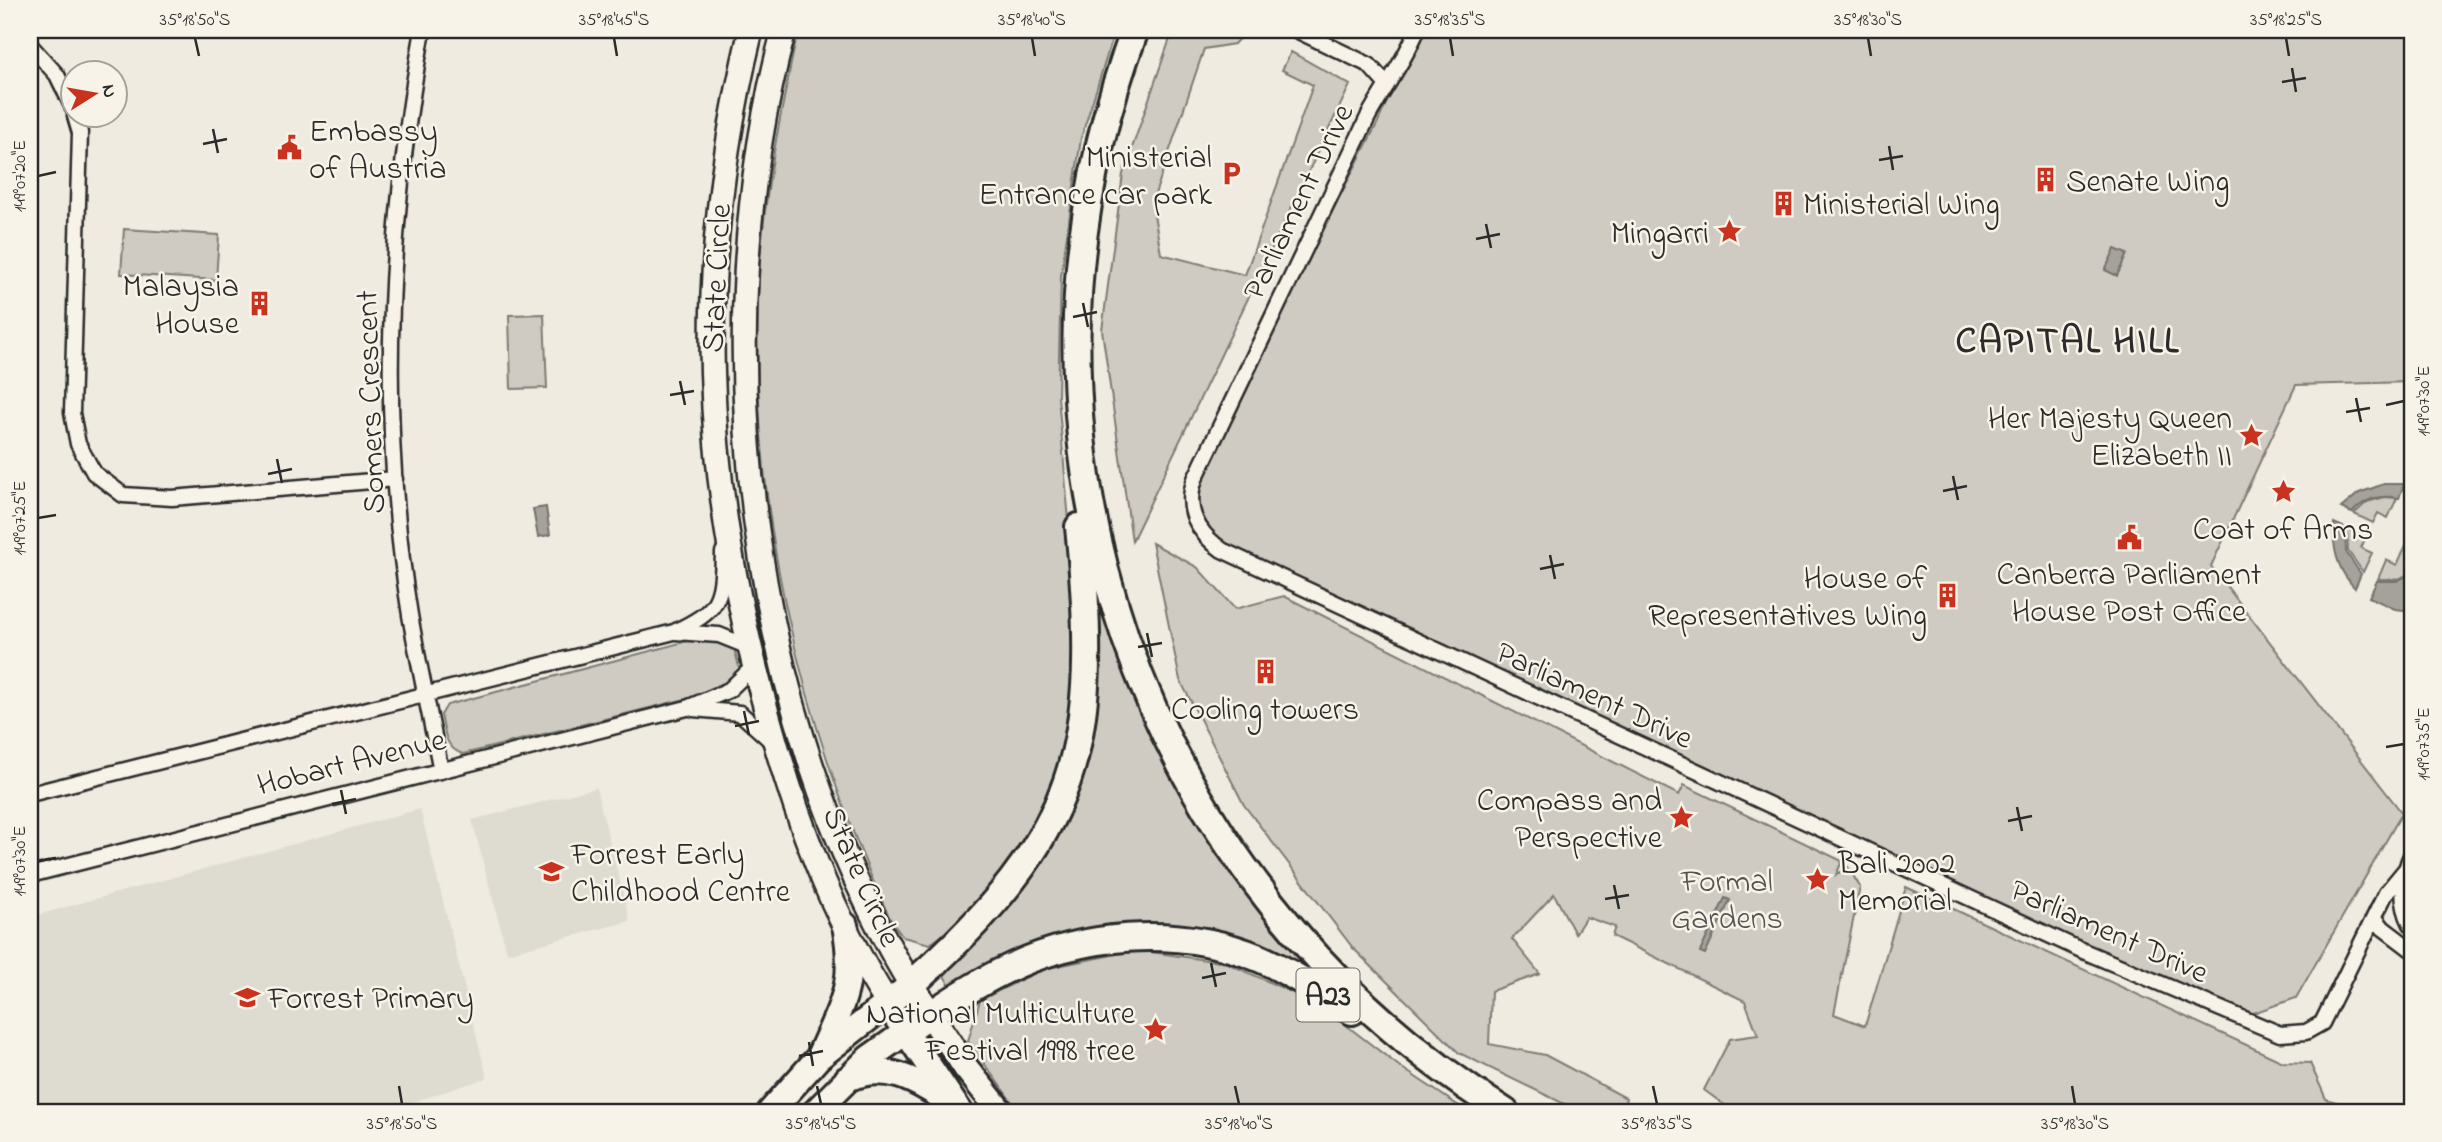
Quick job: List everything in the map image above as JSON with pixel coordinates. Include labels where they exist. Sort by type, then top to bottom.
[{"type":"highway","points":[[771,1112],[800,1075],[818,1058],[911,985],[963,938],[1017,877],[1058,807],[1078,748],[1085,712],[1088,658],[1070,418],[1076,362],[1079,273],[1095,162],[1109,108],[1135,30]]},
{"type":"highway","points":[[1076,362],[1085,477],[1099,552],[1132,659],[1153,712],[1205,811],[1268,903],[1312,954],[1393,1033]]},
{"type":"highway","points":[[818,1058],[842,1009],[848,988],[850,961],[845,925]]},
{"type":"highway","name":"A23","points":[[815,1112],[843,1081],[904,1031],[991,977],[1033,958],[1088,943],[1151,937],[1208,944],[1255,956],[1393,1033],[1505,1112]]},
{"type":"highway","name":"State Circle","points":[[911,985],[1001,1112]]},
{"type":"highway","name":"State Circle","points":[[888,1004],[958,1110]]},
{"type":"highway","points":[[843,1081],[874,1072],[902,1074],[958,1110]]},
{"type":"main road","name":"State Circle","points":[[751,30],[728,141],[715,247],[711,327],[713,407],[723,516],[776,747],[815,863],[888,1004]]},
{"type":"main road","name":"State Circle","points":[[784,30],[760,143],[750,207],[743,314],[748,455],[755,523],[769,601],[793,696],[835,828],[855,875],[911,985]]},
{"type":"main road","points":[[754,657],[768,627],[769,601]]},
{"type":"main road","name":"State Circle","points":[[754,657],[793,696]]},
{"type":"street","name":"Somers Crescent","points":[[423,30],[405,126],[395,225],[390,354],[395,479],[410,614],[441,771]]},
{"type":"street","points":[[1296,30],[1369,65],[1386,84]]},
{"type":"street","name":"Parliament Drive","points":[[1418,30],[1406,55],[1386,84],[1291,274],[1195,479],[1191,498],[1193,512],[1208,539],[1222,550],[1768,806],[2081,950],[2280,1034],[2306,1032],[2322,1023],[2390,887],[2405,870],[2412,853]]},
{"type":"street","points":[[30,45],[60,81]]},
{"type":"street","points":[[79,130],[72,413],[78,444],[94,473],[123,495],[172,498],[395,479]]},
{"type":"street","name":"Hobart Avenue","points":[[30,794],[674,632],[709,613],[717,602],[722,584],[723,516]]},
{"type":"street","name":"Hobart Avenue","points":[[30,875],[687,708],[729,690],[754,657],[719,635],[674,632]]},
{"type":"street","name":"Hobart Avenue","points":[[687,708],[740,713],[753,722],[776,747]]},
{"type":"street","name":"Parliament Drive","points":[[2405,870],[2404,903],[2411,925]]},
{"type":"street","points":[[2411,925],[2394,912],[2376,916],[2383,928],[2412,950]]},
{"type":"shaded area","points":[[2115,249],[2127,254],[2117,276],[2105,270]]},
{"type":"shaded area","points":[[2384,484],[2404,484],[2399,498],[2373,499],[2352,513],[2341,508],[2359,493]]},
{"type":"shaded area","points":[[546,507],[550,535],[538,537],[533,509]]},
{"type":"shaded area","points":[[2334,523],[2345,528],[2346,552],[2361,574],[2355,588],[2344,574],[2337,558]]},
{"type":"shaded area","points":[[2412,573],[2412,611],[2395,609],[2369,597],[2377,581],[2397,581]]},
{"type":"shaded area","name":"Forrest Early Childhood Centre","points":[[596,788],[630,921],[507,953],[472,820]]},
{"type":"shaded area","name":"Forrest Primary","points":[[420,809],[487,1078],[382,1112],[30,1112],[30,917]]},
{"type":"shaded area","points":[[1725,898],[1730,900],[1705,954],[1700,952]]},
{"type":"green space","points":[[798,30],[1115,30],[1081,138],[1061,276],[1058,396],[1079,635],[1068,748],[1024,848],[965,919],[930,944],[903,937],[891,921],[858,845],[829,766],[805,687],[771,524],[761,441],[757,358],[759,275],[769,182]]},
{"type":"green space","points":[[1173,30],[1235,30],[1244,33],[1234,44],[1204,49],[1152,203],[1161,254],[1245,275],[1313,85],[1282,70],[1291,52],[1350,85],[1132,541],[1102,330],[1123,174]]},
{"type":"green space","points":[[1418,30],[2412,30],[2412,382],[2296,385],[2211,566],[2402,813],[2296,998],[2242,1017],[1222,550],[1201,531],[1195,479],[1378,122]]},
{"type":"green space","points":[[124,229],[219,235],[216,280],[121,274]]},
{"type":"green space","points":[[544,314],[547,388],[511,389],[509,315]]},
{"type":"green space","points":[[2385,497],[2397,498],[2388,518],[2378,513],[2373,523],[2354,514],[2367,502]]},
{"type":"green space","points":[[2347,529],[2366,537],[2361,548],[2372,553],[2363,572],[2348,551]]},
{"type":"green space","points":[[2412,532],[2412,572],[2399,579],[2378,579],[2386,560],[2397,565]]},
{"type":"green space","name":"Formal Gardens","points":[[1152,543],[1197,567],[1235,609],[1284,596],[1679,795],[1684,785],[1842,861],[1836,875],[1848,867],[1860,887],[1834,1014],[1865,1026],[1906,887],[2283,1062],[2310,1063],[2326,1099],[2349,1106],[2334,1112],[1734,1112],[1704,1090],[1730,1039],[1758,1035],[1745,1001],[1612,936],[1615,927],[1586,917],[1575,934],[1554,894],[1512,939],[1540,974],[1491,991],[1489,1044],[1545,1055],[1626,1098],[1622,1112],[1581,1112],[1459,1053],[1353,948],[1244,805],[1180,680]]},
{"type":"green space","points":[[1099,590],[1134,693],[1182,790],[1240,881],[1309,966],[1305,969],[1187,930],[951,987],[944,976],[1010,902],[1094,723],[1099,652],[1093,592]]},
{"type":"green space","points":[[699,638],[727,642],[734,647],[740,671],[714,692],[463,754],[449,744],[441,715],[447,705]]},
{"type":"green space","points":[[1137,950],[1227,963],[1320,1005],[1399,1066],[1468,1112],[1019,1112],[968,1041],[980,1000],[1043,969]]},
{"type":"place","name":"Embassy of Austria","points":[[289,148]]},
{"type":"place","name":"Ministerial Entrance car park","points":[[1232,174]]},
{"type":"place","name":"Senate Wing","points":[[2046,180]]},
{"type":"place","name":"Ministerial Wing","points":[[1783,203]]},
{"type":"place","name":"Mingarri","points":[[1729,232]]},
{"type":"place","name":"Malaysia House","points":[[259,303]]},
{"type":"place","name":"Her Majesty Queen Elizabeth II","points":[[2252,435]]},
{"type":"place","name":"Coat of Arms","points":[[2283,492]]},
{"type":"place","name":"Canberra Parliament House Post Office","points":[[2129,537]]},
{"type":"place","name":"House of Representatives Wing","points":[[1947,595]]},
{"type":"place","name":"Cooling towers","points":[[1265,672]]},
{"type":"place","name":"Compass and Perspective","points":[[1682,817]]},
{"type":"place","name":"Forrest Early Childhood Centre","points":[[551,871]]},
{"type":"place","name":"Bali 2002 Memorial","points":[[1818,880]]},
{"type":"place","name":"Forrest Primary","points":[[248,997]]},
{"type":"place","name":"National Multiculture Festival 1998 tree","points":[[1155,1030]]},
{"type":"district","name":"CAPITAL HILL","points":[[2068,339]]}]
